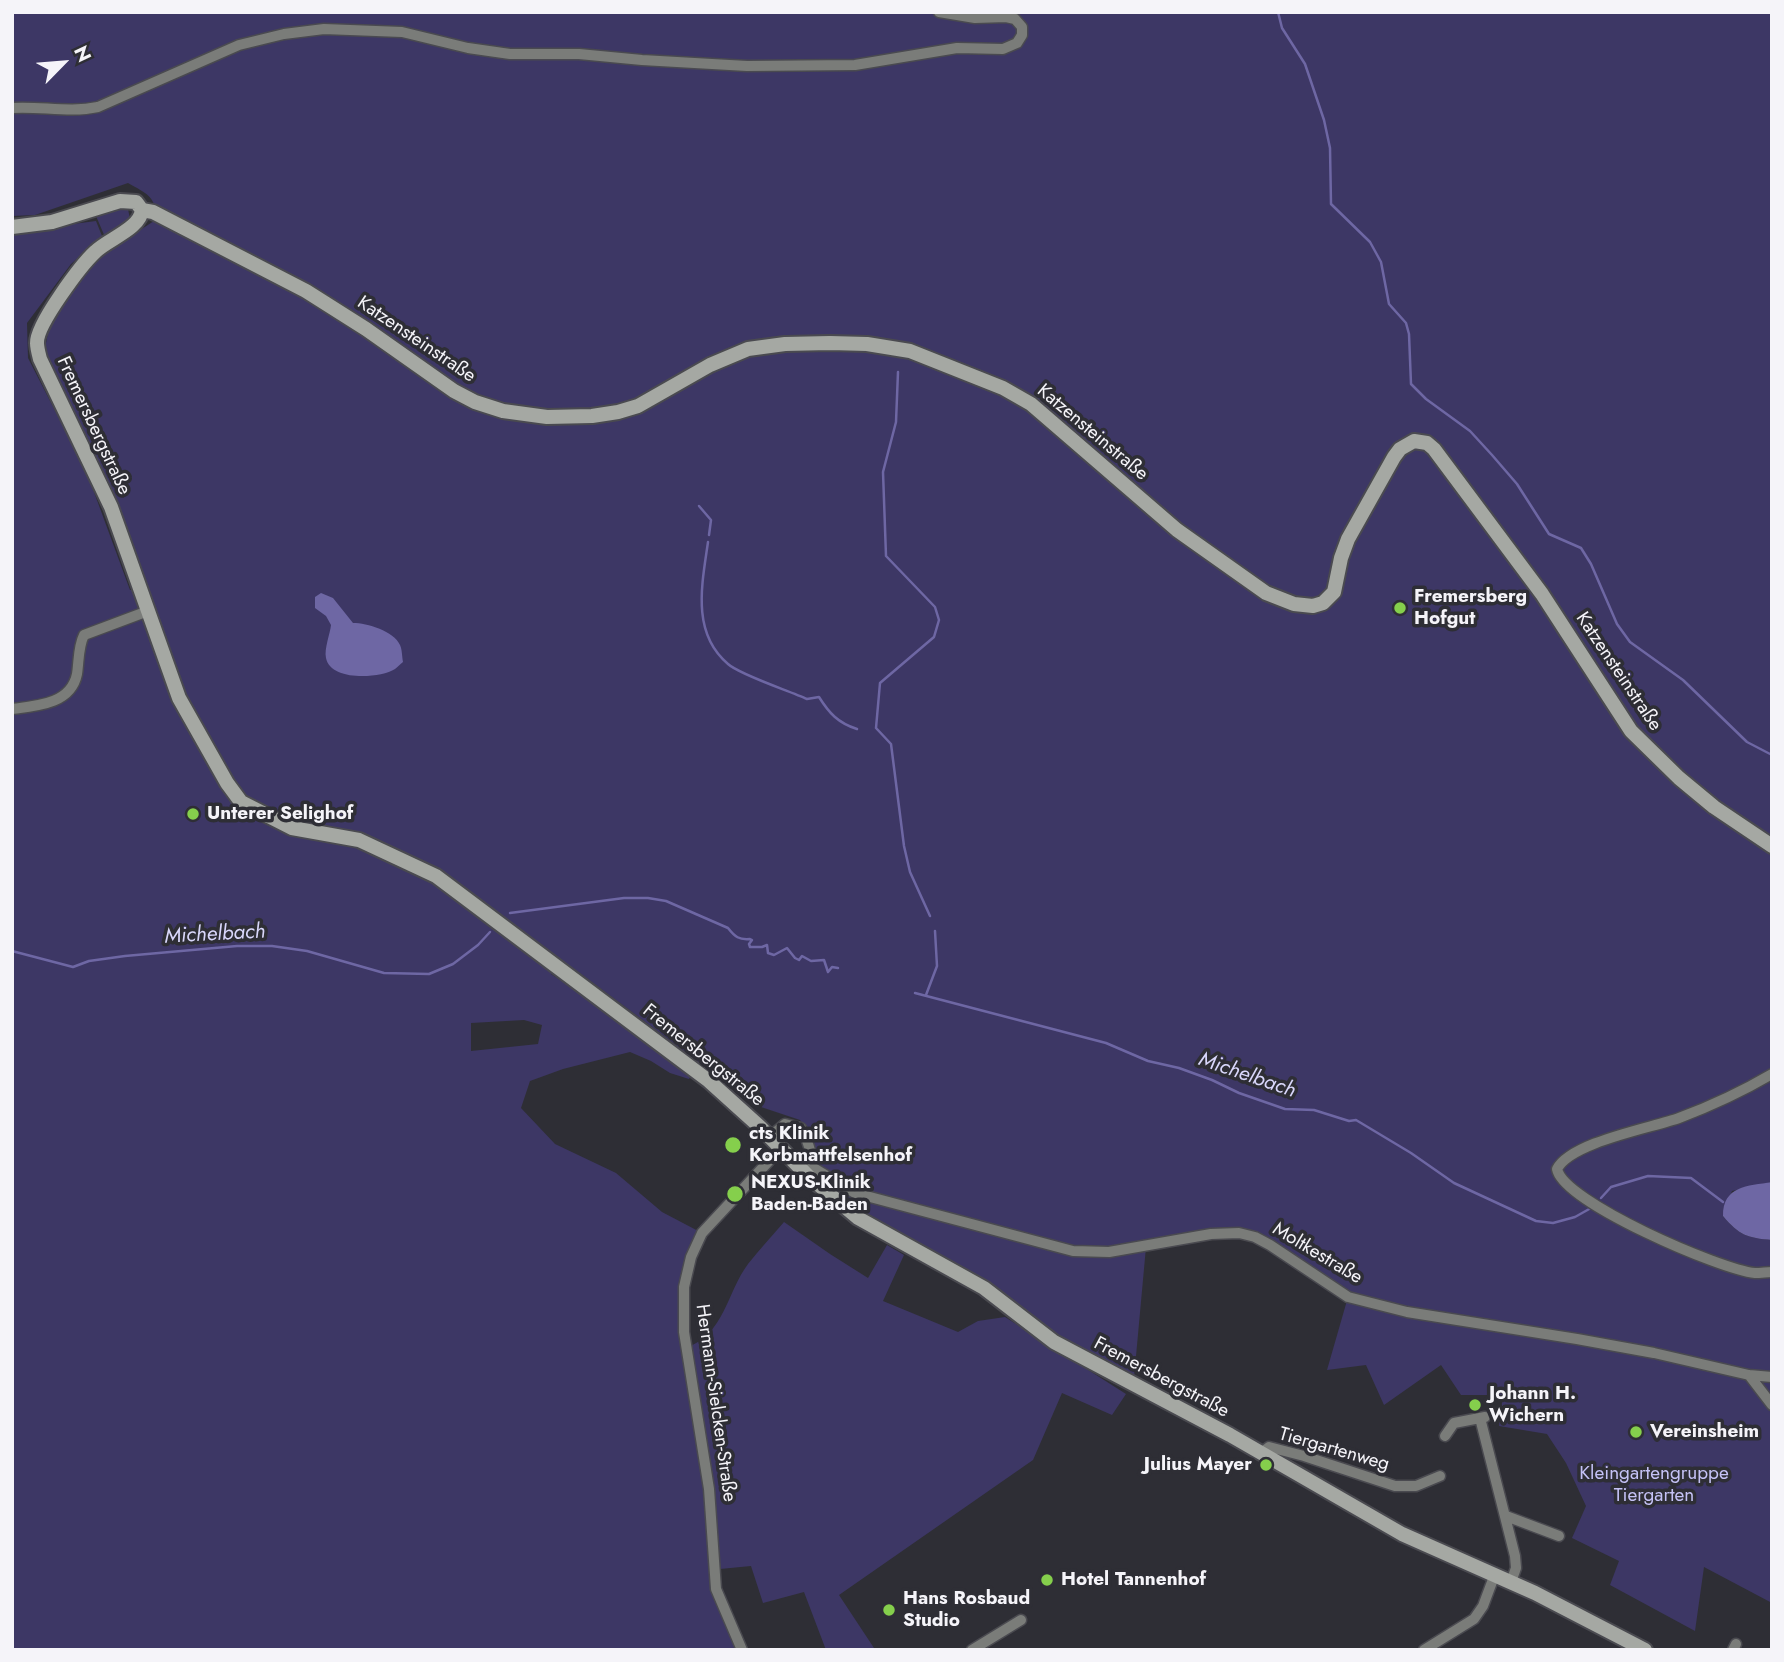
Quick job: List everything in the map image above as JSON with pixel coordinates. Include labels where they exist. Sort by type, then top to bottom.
[{"type":"main road","points":[[12,227],[52,222],[120,201],[136,202],[142,209]]},
{"type":"main road","name":"Fremersbergstraße","points":[[142,209],[136,223],[102,245],[87,260],[43,322],[37,343],[40,359],[111,507],[179,698],[227,783],[241,802],[292,828],[359,840],[436,877],[709,1081],[781,1148],[810,1171],[858,1218],[984,1288],[1054,1342],[1261,1453],[1402,1534],[1495,1574],[1645,1650]]},
{"type":"main road","name":"Katzensteinstraße","points":[[142,209],[153,212],[306,291],[366,329],[454,391],[475,402],[503,411],[547,417],[592,416],[618,412],[638,406],[710,365],[748,349],[785,344],[830,343],[867,344],[910,351],[1003,388],[1031,404],[1177,530],[1266,593],[1294,604],[1313,606],[1329,598],[1334,592],[1341,558],[1394,457],[1400,449],[1414,440],[1427,443],[1511,550],[1631,731],[1678,778],[1713,807],[1772,846]]},
{"type":"street","points":[[12,108],[33,106],[80,111],[98,107],[239,45],[284,34],[324,29],[402,32],[468,48],[510,54],[579,54],[747,66],[855,65],[957,48],[1003,49],[1017,43],[1022,35],[1022,27],[1015,19],[975,18],[939,12]]},
{"type":"street","points":[[12,709],[38,706],[65,695],[76,678],[84,635],[148,611]]},
{"type":"street","points":[[1772,1074],[1748,1088],[1681,1117],[1588,1146],[1561,1162],[1557,1169],[1559,1176],[1582,1197],[1612,1216],[1727,1265],[1755,1273],[1772,1272]]},
{"type":"street","points":[[770,1137],[785,1124],[801,1128],[807,1140],[810,1171]]},
{"type":"street","name":"Hermann-Sielcken-Straße","points":[[742,1650],[716,1589],[709,1489],[684,1332],[684,1287],[691,1257],[702,1233],[781,1148]]},
{"type":"street","name":"Moltkestraße","points":[[810,1171],[855,1193],[1073,1251],[1109,1252],[1211,1234],[1239,1233],[1270,1245],[1348,1297],[1408,1312],[1654,1353],[1749,1375],[1772,1377]]},
{"type":"street","points":[[1749,1375],[1772,1405]]},
{"type":"street","points":[[1445,1436],[1454,1423],[1483,1417],[1515,1556],[1516,1568],[1511,1582]]},
{"type":"street","name":"Tiergartenweg","points":[[1261,1453],[1269,1447],[1304,1455],[1395,1486],[1416,1486],[1440,1476]]},
{"type":"street","points":[[1506,1516],[1559,1536]]},
{"type":"street","points":[[1424,1650],[1440,1647],[1474,1619],[1483,1606],[1495,1574]]},
{"type":"street","points":[[972,1650],[1021,1620]]},
{"type":"green space","name":"Kleingartengruppe Tiergarten","points":[[12,12],[1772,12],[1772,1182],[1732,1191],[1723,1216],[1744,1234],[1772,1240],[1772,1377],[1767,1378],[1772,1384],[1772,1603],[1704,1567],[1695,1631],[1610,1585],[1619,1561],[1572,1538],[1586,1506],[1566,1463],[1547,1434],[1499,1426],[1503,1395],[1461,1395],[1441,1365],[1384,1405],[1366,1365],[1327,1370],[1348,1297],[1255,1237],[1239,1233],[1146,1247],[1134,1378],[1035,1322],[990,1286],[835,1194],[839,1178],[820,1165],[811,1134],[800,1120],[758,1106],[573,968],[551,974],[695,1070],[689,1079],[670,1073],[630,1052],[563,1069],[530,1081],[521,1108],[555,1144],[616,1173],[662,1212],[702,1233],[687,1271],[687,1347],[709,1333],[717,1323],[748,1264],[784,1222],[868,1278],[887,1245],[904,1255],[883,1301],[958,1332],[978,1321],[1005,1317],[1126,1394],[1112,1415],[1062,1393],[1033,1460],[839,1595],[874,1648],[867,1650],[826,1650],[804,1592],[763,1603],[751,1566],[720,1569],[718,1548],[715,1577],[742,1650],[12,1650],[12,232],[96,221],[102,236],[71,264],[27,323],[28,358],[87,473],[130,590],[146,590],[94,456],[46,356],[46,343],[49,328],[72,291],[102,255],[157,219],[149,196],[128,183],[35,215],[12,216]],"holes":[[[524,1020],[542,1025],[538,1044],[471,1051],[471,1023]]]},
{"type":"green space","points":[[128,209],[130,219],[105,237],[96,216]]},
{"type":"shaded area","points":[[321,593],[333,598],[353,623],[372,626],[397,640],[403,662],[395,669],[378,675],[356,676],[336,671],[326,658],[331,625],[326,616],[315,608],[315,597]]},
{"type":"shaded area","points":[[1772,1182],[1772,1240],[1744,1234],[1723,1216],[1724,1206],[1732,1193],[1738,1189]]},
{"type":"waterway","points":[[1278,12],[1282,28],[1305,64],[1324,120],[1330,148],[1331,204],[1370,242],[1381,262],[1389,304],[1406,323],[1411,384],[1426,399],[1470,431],[1517,484],[1549,534],[1581,548],[1591,564],[1617,624],[1630,642],[1683,680],[1747,742],[1772,755]]},
{"type":"waterway","points":[[898,372],[896,422],[883,472],[886,556],[935,607],[939,620],[934,637],[880,683],[876,728],[891,744],[904,846],[910,872],[930,916]]},
{"type":"waterway","points":[[699,506],[711,520],[709,535]]},
{"type":"waterway","points":[[708,542],[702,607],[708,638],[716,652],[728,664],[754,678],[807,699],[819,697],[835,717],[857,729]]},
{"type":"waterway","name":"Michelbach","points":[[510,913],[624,898],[666,901],[728,928],[738,937],[752,940],[750,947],[767,945],[768,953],[774,955],[787,948],[799,960],[802,956],[811,961],[824,960],[828,972],[832,967],[838,968]]},
{"type":"waterway","points":[[926,995],[937,966],[935,931]]},
{"type":"waterway","name":"Michelbach","points":[[12,951],[73,967],[89,961],[125,956],[237,946],[272,946],[307,951],[384,973],[429,974],[453,964],[490,932]]},
{"type":"waterway","name":"Michelbach","points":[[915,993],[1106,1043],[1148,1061],[1179,1068],[1285,1109],[1314,1110],[1349,1121],[1356,1120],[1454,1183],[1536,1221],[1553,1223],[1575,1217],[1591,1208]]},
{"type":"waterway","name":"Michelbach","points":[[1601,1198],[1611,1187],[1648,1176],[1691,1178],[1723,1202]]},
{"type":"place","name":"Fremersberg Hofgut","points":[[1400,608]]},
{"type":"place","name":"Unterer Selighof","points":[[193,814]]},
{"type":"place","name":"cts Klinik Korbmattfelsenhof","points":[[733,1145]]},
{"type":"place","name":"NEXUS-Klinik Baden-Baden","points":[[735,1194]]},
{"type":"place","name":"Johann H. Wichern","points":[[1475,1405]]},
{"type":"place","name":"Vereinsheim","points":[[1636,1432]]},
{"type":"place","name":"Julius Mayer","points":[[1266,1465]]},
{"type":"place","name":"Hotel Tannenhof","points":[[1047,1580]]},
{"type":"place","name":"Hans Rosbaud Studio","points":[[889,1610]]}]
